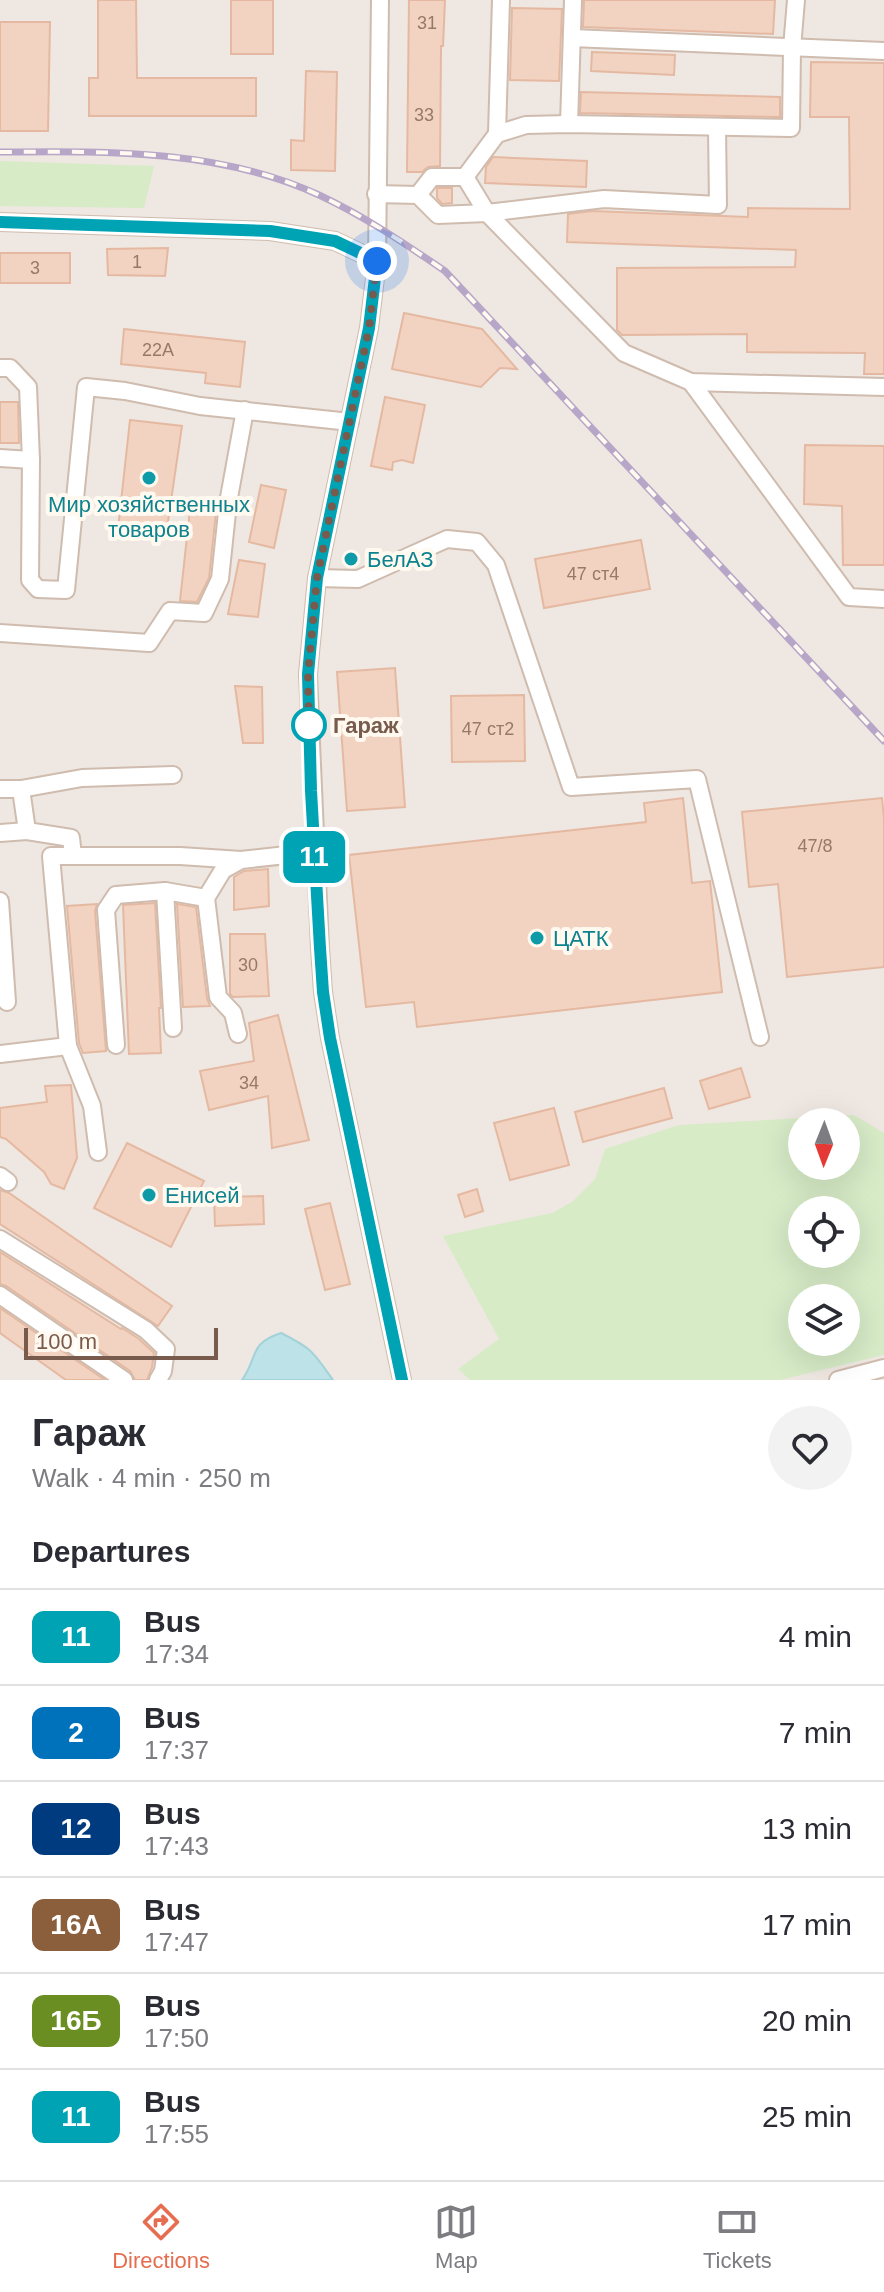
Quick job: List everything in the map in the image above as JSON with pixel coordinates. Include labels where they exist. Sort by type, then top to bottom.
[{"type":"street","points":[[380,0],[377,261],[369,328],[317,578],[308,674],[323,992],[402,1380]]},
{"type":"street","points":[[465,177],[497,134],[501,0]]},
{"type":"street","points":[[569,124],[573,0]]},
{"type":"street","points":[[497,134],[526,125],[569,124],[791,128],[796,0]]},
{"type":"street","points":[[572,38],[884,51]]},
{"type":"street","points":[[376,194],[418,195],[438,215],[487,213],[604,199],[718,205],[717,127]]},
{"type":"street","points":[[418,195],[432,177],[465,177]]},
{"type":"street","points":[[465,177],[487,213],[624,353],[691,382],[884,387]]},
{"type":"street","points":[[0,222],[270,231],[335,241],[377,261]]},
{"type":"street","points":[[0,368],[10,368],[28,387],[30,580],[38,589],[66,590],[86,387],[125,391],[200,406],[350,422]]},
{"type":"street","points":[[691,382],[849,597],[884,599]]},
{"type":"street","points":[[0,633],[149,643],[170,611],[204,613],[220,579],[228,503],[245,410]]},
{"type":"street","points":[[0,458],[31,460]]},
{"type":"street","points":[[317,578],[358,579],[447,539],[477,542],[496,565],[571,787],[697,779],[760,1037]]},
{"type":"street","points":[[0,789],[21,789],[82,778],[173,775]]},
{"type":"street","points":[[21,789],[27,831]]},
{"type":"street","points":[[0,833],[27,831],[71,838],[73,856]]},
{"type":"street","points":[[98,1152],[92,1106],[68,1046],[51,856],[180,856],[241,860],[314,852]]},
{"type":"street","points":[[238,1034],[233,1013],[218,997],[206,898],[223,870],[241,860]]},
{"type":"street","points":[[116,1045],[106,910],[116,895],[165,891],[206,898]]},
{"type":"street","points":[[165,891],[173,1028]]},
{"type":"street","points":[[0,901],[7,1002]]},
{"type":"street","points":[[0,1054],[68,1046]]},
{"type":"street","points":[[0,1239],[146,1330],[166,1349],[163,1371],[158,1380]]},
{"type":"street","points":[[0,1295],[124,1380]]},
{"type":"street","points":[[838,1380],[884,1368]]},
{"type":"shaded area","points":[[0,0],[884,0],[884,1380],[0,1380]]},
{"type":"green space","points":[[0,161],[154,166],[144,208],[0,206]]},
{"type":"green space","points":[[788,1119],[788,1180],[860,1180],[860,1119],[884,1133],[884,1355],[780,1380],[470,1380],[458,1369],[499,1339],[443,1236],[552,1213],[572,1202],[595,1179],[605,1149],[679,1125]]},
{"type":"water","points":[[281,1333],[312,1352],[333,1380],[242,1380],[259,1346]]},
{"type":"building","points":[[98,0],[136,0],[137,78],[256,78],[256,116],[89,116],[89,78],[98,78]]},
{"type":"building","points":[[231,0],[273,0],[273,54],[231,54]]},
{"type":"building","points":[[409,0],[445,0],[441,46],[440,166],[428,167],[422,172],[407,172]]},
{"type":"building","points":[[584,0],[775,0],[773,34],[583,27]]},
{"type":"building","points":[[512,8],[562,9],[559,81],[510,80]]},
{"type":"building","points":[[0,22],[50,22],[48,131],[0,131]]},
{"type":"building","points":[[592,52],[675,55],[674,75],[591,71]]},
{"type":"building","points":[[811,62],[884,63],[884,374],[864,374],[865,353],[747,352],[747,334],[622,335],[617,330],[617,268],[795,267],[796,250],[567,242],[568,214],[592,211],[748,217],[748,208],[850,209],[849,117],[810,117]]},
{"type":"building","points":[[306,71],[337,72],[335,171],[291,170],[291,140],[304,141]]},
{"type":"building","points":[[581,92],[780,97],[780,117],[580,113]]},
{"type":"building","points":[[493,157],[587,161],[586,187],[485,183],[486,167]]},
{"type":"building","points":[[437,188],[452,188],[452,203],[442,204],[437,198]]},
{"type":"building","points":[[168,248],[165,276],[108,275],[107,249]]},
{"type":"building","points":[[0,253],[70,253],[70,283],[0,283]]},
{"type":"building","points":[[404,313],[482,329],[517,369],[500,368],[481,387],[392,369]]},
{"type":"building","points":[[124,329],[245,342],[240,387],[205,383],[206,373],[121,364]]},
{"type":"building","points":[[385,397],[425,405],[413,463],[402,460],[393,462],[392,470],[371,466]]},
{"type":"building","points":[[0,402],[18,402],[19,443],[0,443]]},
{"type":"building","name":"Мир хозяйственных товаров","points":[[130,420],[182,426],[166,535],[118,529]]},
{"type":"building","points":[[805,445],[884,446],[884,565],[843,565],[842,506],[804,504]]},
{"type":"building","points":[[261,485],[286,490],[274,548],[249,542]]},
{"type":"building","points":[[190,509],[216,512],[209,578],[197,602],[180,601]]},
{"type":"building","points":[[641,540],[650,589],[544,608],[535,559]]},
{"type":"building","points":[[239,560],[265,564],[258,617],[228,614]]},
{"type":"building","points":[[395,668],[405,807],[347,811],[337,672]]},
{"type":"building","points":[[235,686],[262,687],[263,743],[243,743]]},
{"type":"building","points":[[524,695],[525,761],[452,762],[451,696]]},
{"type":"building","name":"ЦАТК","points":[[683,798],[692,883],[710,881],[722,992],[417,1027],[414,1002],[366,1007],[349,855],[646,822],[644,803]]},
{"type":"building","points":[[882,798],[884,967],[787,977],[778,884],[749,887],[742,812]]},
{"type":"building","points":[[268,869],[269,906],[234,910],[234,877],[244,871]]},
{"type":"building","points":[[155,903],[161,1053],[129,1054],[123,905]]},
{"type":"building","points":[[97,904],[95,911],[106,1051],[83,1053],[79,1043],[67,906]]},
{"type":"building","points":[[177,904],[196,907],[210,1006],[183,1007]]},
{"type":"building","points":[[230,934],[265,934],[269,996],[233,997],[230,994]]},
{"type":"building","points":[[278,1015],[309,1140],[272,1148],[268,1096],[209,1110],[200,1071],[254,1061],[249,1023]]},
{"type":"building","points":[[741,1068],[750,1097],[709,1109],[700,1081]]},
{"type":"building","points":[[71,1085],[77,1158],[64,1189],[51,1184],[44,1172],[0,1137],[0,1108],[47,1102],[45,1086]]},
{"type":"building","points":[[664,1088],[672,1118],[583,1142],[575,1112]]},
{"type":"building","points":[[554,1108],[569,1165],[510,1180],[494,1123]]},
{"type":"building","name":"Енисей","points":[[127,1143],[204,1181],[171,1247],[94,1208]]},
{"type":"building","points":[[477,1189],[483,1211],[465,1217],[458,1195]]},
{"type":"building","points":[[0,1190],[9,1193],[172,1306],[158,1326],[0,1224]]},
{"type":"building","points":[[263,1196],[264,1224],[215,1226],[214,1197]]},
{"type":"building","points":[[330,1203],[350,1284],[325,1290],[305,1209]]},
{"type":"building","points":[[0,1252],[139,1339],[154,1353],[147,1380],[135,1380],[130,1371],[0,1284]]},
{"type":"building","points":[[0,1308],[105,1380],[66,1380],[0,1333]]},
{"type":"railway","points":[[0,152],[121,153],[203,161],[242,169],[281,180],[336,203],[414,250],[445,271],[884,741]]},
{"type":"bus line","name":"11","points":[[0,222],[270,231],[335,241],[377,261],[369,328],[317,578],[308,674],[309,730],[323,992],[402,1380]]},
{"type":"place","name":"Мир хозяйственных товаров","points":[[149,478]]},
{"type":"place","name":"БелАЗ","points":[[351,559]]},
{"type":"place","name":"Гараж","points":[[309,725]]},
{"type":"place","name":"ЦАТК","points":[[537,938]]},
{"type":"place","name":"Енисей","points":[[149,1195]]},
{"type":"route","points":[[309,725],[309,730],[308,674],[317,578],[369,328],[377,261]]}]
